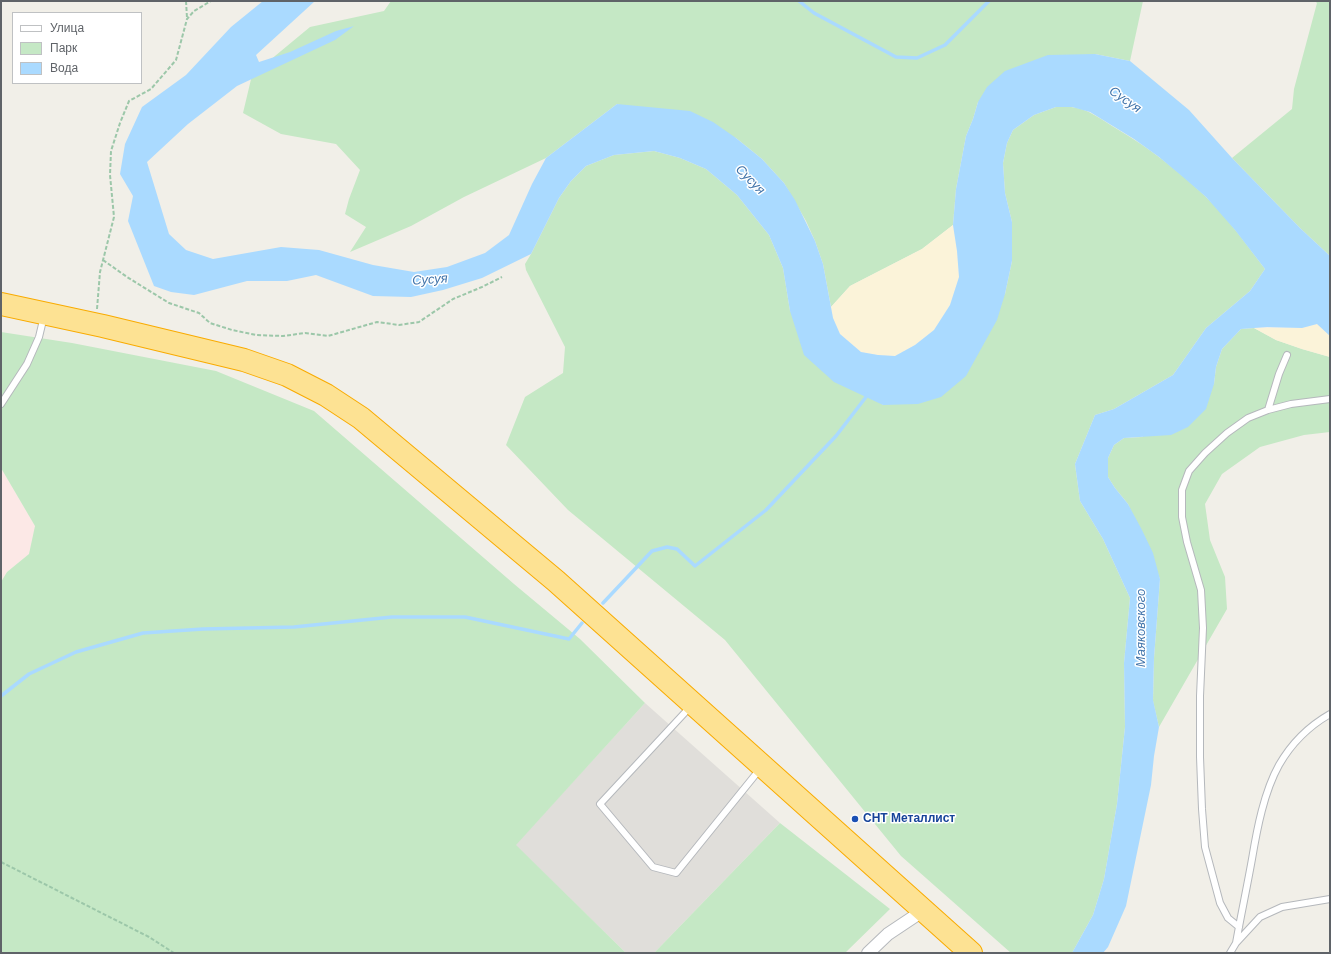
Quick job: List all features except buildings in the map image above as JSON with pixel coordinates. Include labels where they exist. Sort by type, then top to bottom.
[{"type":"highway","points":[[1,304],[95,324],[244,360],[287,375],[326,395],[361,418],[556,581],[971,953]]},
{"type":"street","points":[[868,953],[888,934],[924,910]]},
{"type":"lane","points":[[1,404],[26,364],[39,337],[45,313]]},
{"type":"lane","points":[[1268,410],[1275,386],[1287,355]]},
{"type":"lane","points":[[1239,927],[1228,918],[1220,903],[1206,847],[1202,809],[1200,757],[1200,696],[1203,628],[1200,590],[1183,524],[1182,490],[1189,472],[1205,453],[1248,418],[1268,410],[1291,404],[1330,399]]},
{"type":"lane","points":[[694,704],[600,804],[653,867],[676,873],[763,766]]},
{"type":"lane","points":[[1236,943],[1257,829],[1265,798],[1279,765],[1297,739],[1320,719],[1330,714]]},
{"type":"lane","points":[[1230,953],[1236,943],[1260,917],[1282,907],[1330,899]]},
{"type":"path","points":[[95,324],[100,272],[114,217],[110,175],[111,151],[129,101],[151,89],[176,60],[187,19],[186,1]]},
{"type":"path","points":[[187,19],[194,11],[211,1]]},
{"type":"path","points":[[103,260],[169,303],[199,313],[210,323],[256,336],[305,334],[328,336],[377,322],[399,325],[419,322],[453,299],[502,277]]},
{"type":"path","points":[[1,862],[149,937],[174,953]]},
{"type":"shaded area","points":[[1,468],[35,526],[29,554],[7,572],[1,582]]},
{"type":"shaded area","points":[[645,703],[780,823],[654,953],[626,953],[515,845]]},
{"type":"green space","points":[[391,1],[1143,1],[1130,61],[1095,54],[978,102],[966,136],[956,189],[953,225],[922,249],[850,286],[831,307],[823,264],[806,221],[784,183],[762,159],[736,138],[617,104],[546,158],[464,197],[411,226],[350,252],[366,227],[345,214],[360,170],[336,144],[281,134],[243,113],[252,75],[310,27],[384,11]]},
{"type":"green space","points":[[1315,1],[1330,1],[1330,256],[1300,228],[1232,158],[1292,109],[1294,89],[1317,3]]},
{"type":"green space","points":[[1056,107],[1077,108],[1089,112],[1129,136],[1163,160],[1195,186],[1213,204],[1265,269],[1250,291],[1206,328],[1173,375],[1114,409],[1095,415],[1075,464],[1080,501],[1103,539],[1130,598],[1124,663],[1125,727],[1117,804],[1104,879],[1093,915],[1072,953],[1011,953],[901,856],[725,640],[568,510],[506,445],[525,397],[563,373],[565,347],[526,270],[525,264],[559,198],[571,181],[586,166],[614,155],[654,151],[680,158],[706,169],[737,195],[769,235],[783,268],[790,311],[883,405],[1005,294],[1012,261],[1012,222],[1005,193],[1003,163],[1007,143],[1013,130],[1034,115]]},
{"type":"green space","points":[[1254,328],[1276,340],[1330,357],[1330,432],[1304,435],[1260,447],[1222,474],[1205,504],[1210,540],[1225,577],[1227,609],[1159,727],[1153,701],[1154,658],[1160,579],[1128,504],[1108,477],[1108,458],[1114,445],[1124,438],[1142,437],[1214,384],[1216,367],[1222,349],[1241,329]]},
{"type":"green space","points":[[1,332],[72,343],[216,371],[314,411],[580,639],[645,703],[516,845],[626,953],[1,953],[1,582],[7,572],[29,554],[35,526],[1,468]]},
{"type":"green space","points":[[780,823],[890,909],[845,953],[654,953]]},
{"type":"sand","points":[[953,225],[959,277],[950,305],[934,330],[915,345],[895,356],[861,352],[840,334],[833,318],[831,307],[850,286],[922,249]]},
{"type":"sand","points":[[1317,324],[1330,336],[1330,357],[1276,340],[1254,328],[1302,328]]},
{"type":"water","points":[[263,1],[315,1],[256,55],[259,62],[290,52],[336,31],[354,26],[335,40],[237,86],[188,124],[147,162],[169,234],[186,250],[213,259],[281,247],[319,250],[373,265],[414,272],[447,267],[485,253],[509,235],[532,184],[546,158],[617,104],[690,111],[713,122],[736,138],[762,159],[784,183],[795,200],[815,241],[823,264],[833,318],[840,334],[861,352],[895,356],[915,345],[934,330],[950,305],[959,277],[953,225],[956,189],[966,136],[978,102],[987,87],[1005,71],[1048,55],[1095,54],[1130,61],[1189,110],[1232,158],[1300,228],[1330,256],[1330,336],[1317,324],[1302,328],[1267,327],[1241,329],[1222,349],[1216,367],[1214,384],[1206,409],[1188,427],[1171,435],[1124,438],[1114,445],[1108,458],[1108,477],[1128,504],[1142,530],[1153,553],[1160,579],[1154,658],[1153,700],[1159,727],[1151,785],[1126,906],[1108,947],[1103,953],[1072,953],[1093,915],[1104,879],[1117,804],[1125,727],[1124,663],[1130,598],[1103,539],[1080,501],[1075,464],[1095,415],[1114,409],[1173,375],[1206,328],[1250,291],[1265,269],[1235,230],[1206,197],[1159,157],[1134,139],[1090,112],[1072,107],[1056,107],[1034,115],[1013,130],[1007,143],[1003,163],[1005,193],[1012,222],[1012,261],[1005,294],[997,320],[966,376],[941,397],[918,404],[883,405],[834,382],[804,355],[790,311],[783,268],[769,235],[737,195],[706,169],[680,158],[654,151],[614,155],[586,166],[571,181],[559,198],[531,254],[482,278],[443,290],[411,297],[373,296],[316,275],[287,281],[247,281],[194,295],[171,292],[154,286],[128,221],[133,196],[120,174],[125,144],[142,107],[186,75],[231,27]]},
{"type":"waterway","points":[[799,1],[814,13],[896,57],[917,58],[945,45],[989,1]]},
{"type":"waterway","points":[[603,603],[652,551],[667,547],[677,549],[695,566],[766,510],[836,436],[866,397],[866,394]]},
{"type":"waterway","points":[[1,696],[29,674],[76,652],[143,633],[203,629],[294,627],[392,617],[465,617],[569,639],[582,623]]},
{"type":"place","name":"СНТ Металлист","points":[[855,819]]},
{"type":"water label","name":"Сусуя","points":[[1125,100]]},
{"type":"water label","name":"Сусуя","points":[[750,180]]},
{"type":"water label","name":"Сусуя","points":[[430,280]]},
{"type":"water label","name":"Маяковского","points":[[1141,628]]}]
